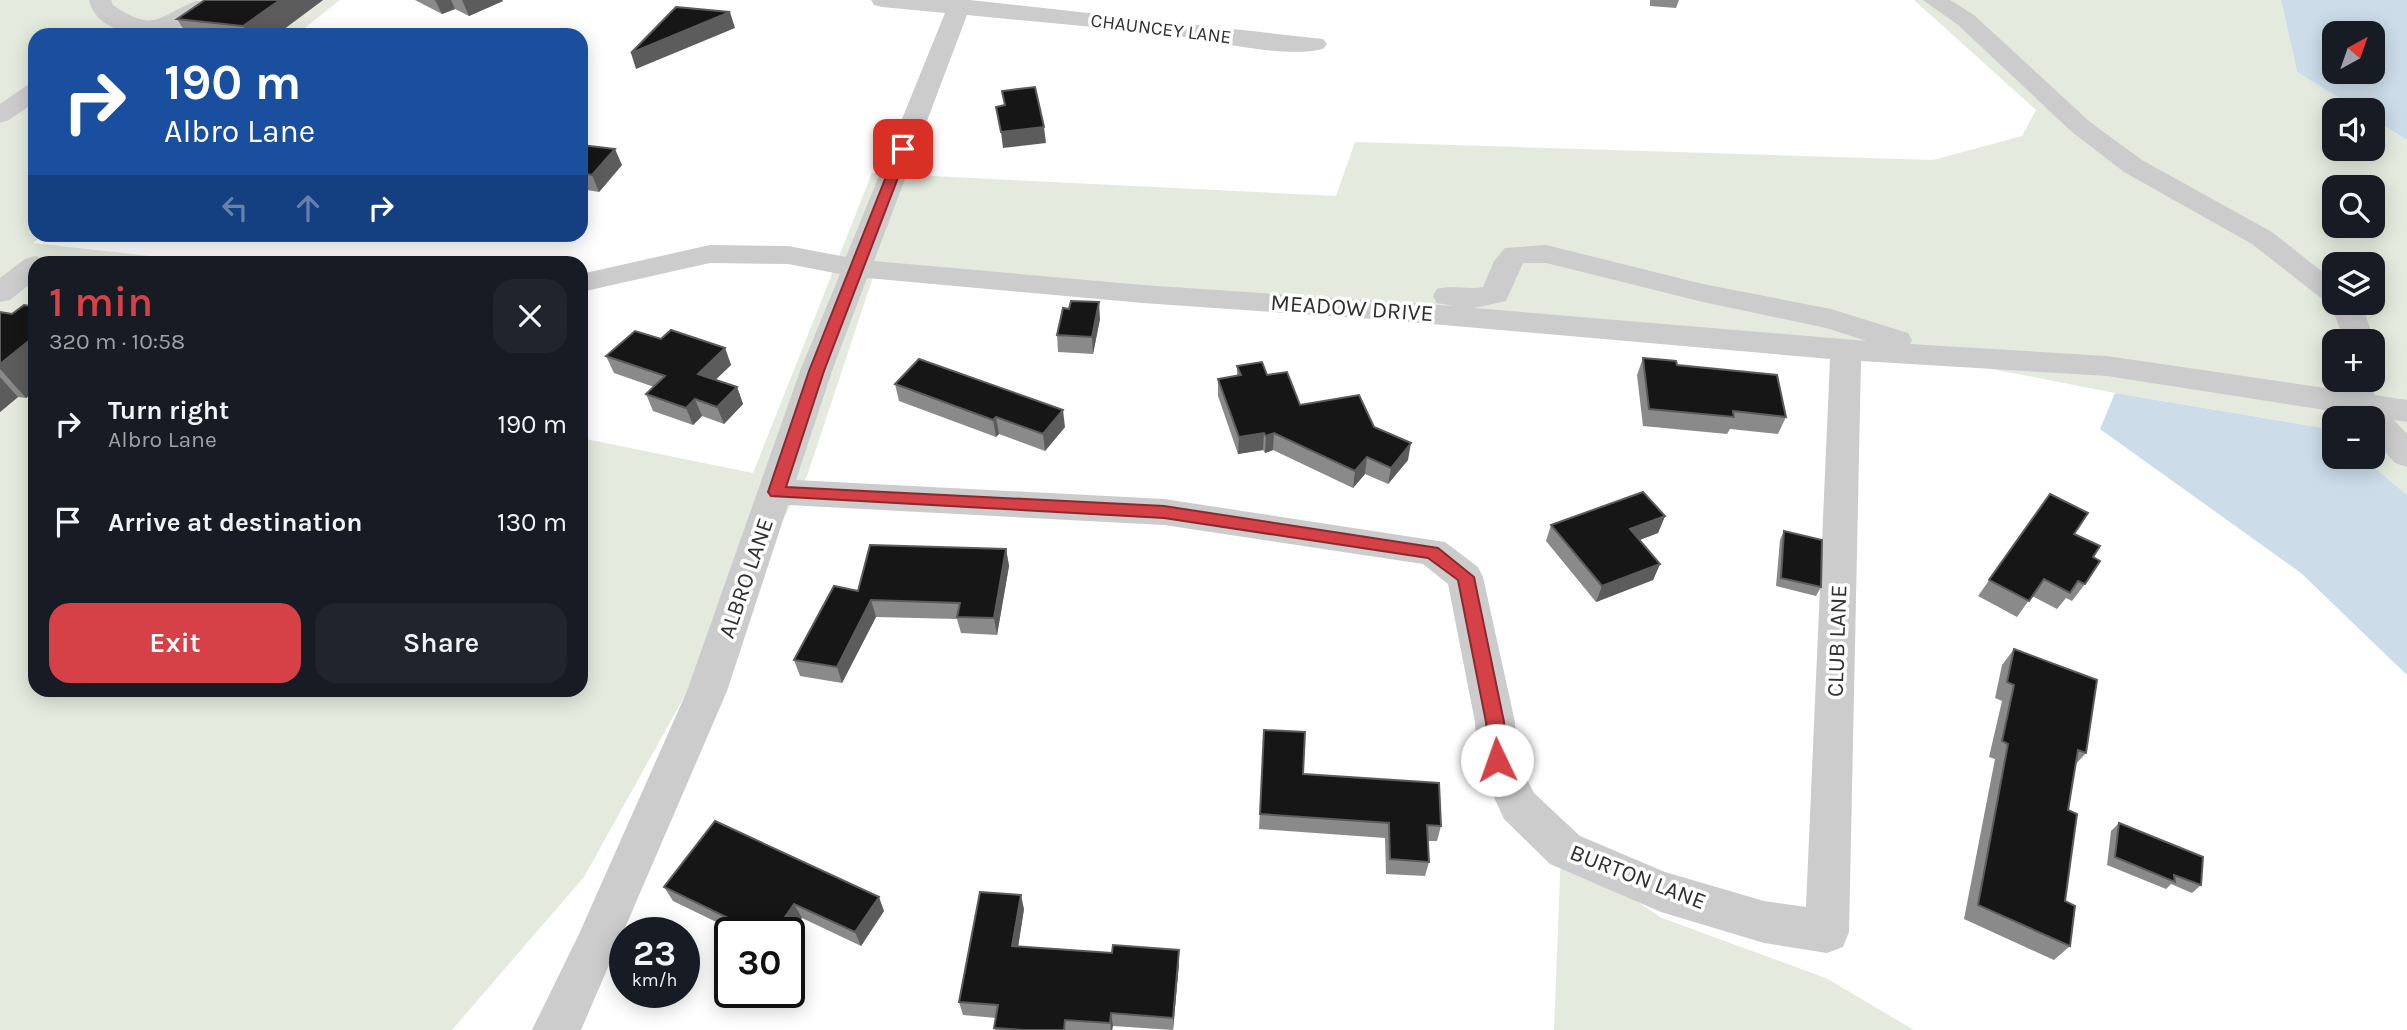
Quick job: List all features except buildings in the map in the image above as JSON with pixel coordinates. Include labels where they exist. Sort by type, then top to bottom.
[{"type":"street","points":[[100,0],[102,8],[124,28]]},
{"type":"street","points":[[156,28],[172,23],[213,0]]},
{"type":"street","name":"CHAUNCEY LANE","points":[[882,0],[959,3],[1278,43],[1315,44]]},
{"type":"street","points":[[1934,0],[1966,20],[2081,127],[2133,166],[2262,238],[2322,286]]},
{"type":"street","name":"ALBRO LANE","points":[[556,1030],[595,949],[707,691],[816,371],[959,3]]},
{"type":"street","points":[[0,115],[28,96]]},
{"type":"street","points":[[954,276],[1004,264],[1038,263],[1357,286],[1471,299],[1495,294],[1508,261],[1515,254],[1523,252],[1546,254],[1703,293],[1831,319],[1954,356],[2107,366],[2322,387]]},
{"type":"street","name":"MEADOW DRIVE","points":[[588,281],[710,254],[788,256],[857,268],[1143,295],[1386,310],[1846,350],[1954,356]]},
{"type":"street","points":[[24,314],[4,280],[28,268]]},
{"type":"street","name":"CLUB LANE","points":[[1828,932],[1846,350]]},
{"type":"street","points":[[2361,392],[2407,455]]},
{"type":"street","points":[[2362,392],[2407,411]]},
{"type":"street","name":"BURTON LANE","points":[[776,492],[1164,512],[1432,552],[1465,577],[1495,722],[1497,760],[1519,806],[1565,850],[1661,891],[1764,922],[1828,932]]},
{"type":"shaded area","points":[[0,0],[340,0],[305,28],[28,28],[28,242],[150,256],[28,256],[28,697],[588,697],[588,439],[753,473],[872,173],[1336,196],[1355,142],[1933,160],[2022,136],[2036,110],[1914,0],[2281,0],[2297,72],[2339,98],[2322,98],[2322,161],[2385,161],[2385,126],[2407,140],[2407,495],[2376,469],[2385,469],[2385,406],[2322,406],[2322,428],[2115,393],[1863,344],[877,265],[807,476],[584,877],[452,1030],[0,1030]]},
{"type":"shaded area","points":[[1561,851],[1662,918],[1826,978],[1914,1030],[1554,1030]]},
{"type":"water","points":[[2281,0],[2407,0],[2407,140],[2385,126],[2385,98],[2339,98],[2297,72]]},
{"type":"water","points":[[2115,393],[2322,428],[2322,469],[2376,469],[2407,495],[2407,675],[2301,573],[2100,429]]},
{"type":"route","points":[[903,149],[816,371],[776,492],[1164,512],[1432,552],[1465,577],[1495,722],[1497,760]]}]
